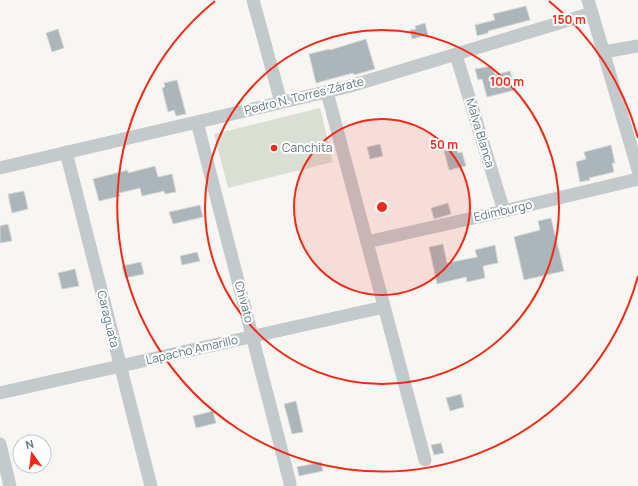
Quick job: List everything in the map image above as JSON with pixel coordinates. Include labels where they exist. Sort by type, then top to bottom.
[{"type":"street","points":[[253,0],[281,102]]},
{"type":"street","points":[[588,0],[638,170]]},
{"type":"street","name":"Pedro N. Torres Zárate","points":[[0,168],[347,87],[592,13]]},
{"type":"street","points":[[604,52],[638,46]]},
{"type":"street","name":"Malva Blanca","points":[[456,55],[504,211]]},
{"type":"street","points":[[327,92],[425,460]]},
{"type":"street","name":"Chivato","points":[[197,122],[290,483]]},
{"type":"street","name":"Caraguata","points":[[66,152],[151,486]]},
{"type":"street","name":"Edimburgo","points":[[367,242],[638,179]]},
{"type":"street","name":"Lapacho Amarillo","points":[[0,393],[384,307]]},
{"type":"street","points":[[0,444],[10,486]]},
{"type":"shaded area","name":"Canchita","points":[[320,108],[333,162],[228,188],[214,134]]},
{"type":"building","points":[[526,6],[530,20],[488,31],[488,33],[477,36],[475,25],[495,20],[493,14]]},
{"type":"building","points":[[425,23],[428,35],[412,39],[410,30],[416,29],[415,26]]},
{"type":"building","points":[[58,29],[64,48],[52,52],[46,33]]},
{"type":"building","points":[[366,39],[375,69],[316,83],[309,54],[330,50]]},
{"type":"building","points":[[492,66],[495,75],[510,71],[515,90],[487,97],[482,79],[478,80],[475,69]]},
{"type":"building","points":[[177,80],[186,114],[176,116],[174,110],[168,112],[162,88],[165,87],[164,83]]},
{"type":"building","points":[[380,144],[383,156],[370,159],[367,147]]},
{"type":"building","points":[[611,145],[615,163],[612,163],[614,172],[589,178],[590,180],[580,182],[576,162],[586,159],[584,152]]},
{"type":"building","points":[[456,148],[458,153],[462,152],[466,166],[449,170],[444,151]]},
{"type":"building","points":[[155,166],[158,177],[172,174],[176,192],[165,194],[164,191],[142,196],[140,188],[119,193],[120,196],[99,201],[93,179],[128,170],[128,173]]},
{"type":"building","points":[[24,191],[28,209],[12,213],[8,194]]},
{"type":"building","points":[[448,203],[451,214],[434,219],[431,208]]},
{"type":"building","points":[[200,205],[203,217],[173,224],[169,212]]},
{"type":"building","points":[[551,218],[564,271],[524,280],[514,237],[540,230],[538,221]]},
{"type":"building","points":[[8,224],[12,241],[0,243],[0,226]]},
{"type":"building","points":[[443,244],[447,263],[477,257],[475,250],[495,245],[498,263],[483,266],[485,278],[467,282],[466,277],[437,284],[429,247]]},
{"type":"building","points":[[197,252],[200,261],[182,265],[180,256]]},
{"type":"building","points":[[141,262],[144,274],[125,278],[122,266]]},
{"type":"building","points":[[75,269],[79,286],[62,289],[58,273]]},
{"type":"building","points":[[461,394],[464,407],[450,411],[446,398]]},
{"type":"building","points":[[296,401],[303,432],[292,434],[284,404]]},
{"type":"building","points":[[213,411],[216,423],[196,428],[193,416]]},
{"type":"building","points":[[441,443],[444,453],[434,455],[431,445]]},
{"type":"building","points":[[321,462],[323,471],[299,476],[297,467]]},
{"type":"place","name":"Canchita","points":[[274,148]]}]
